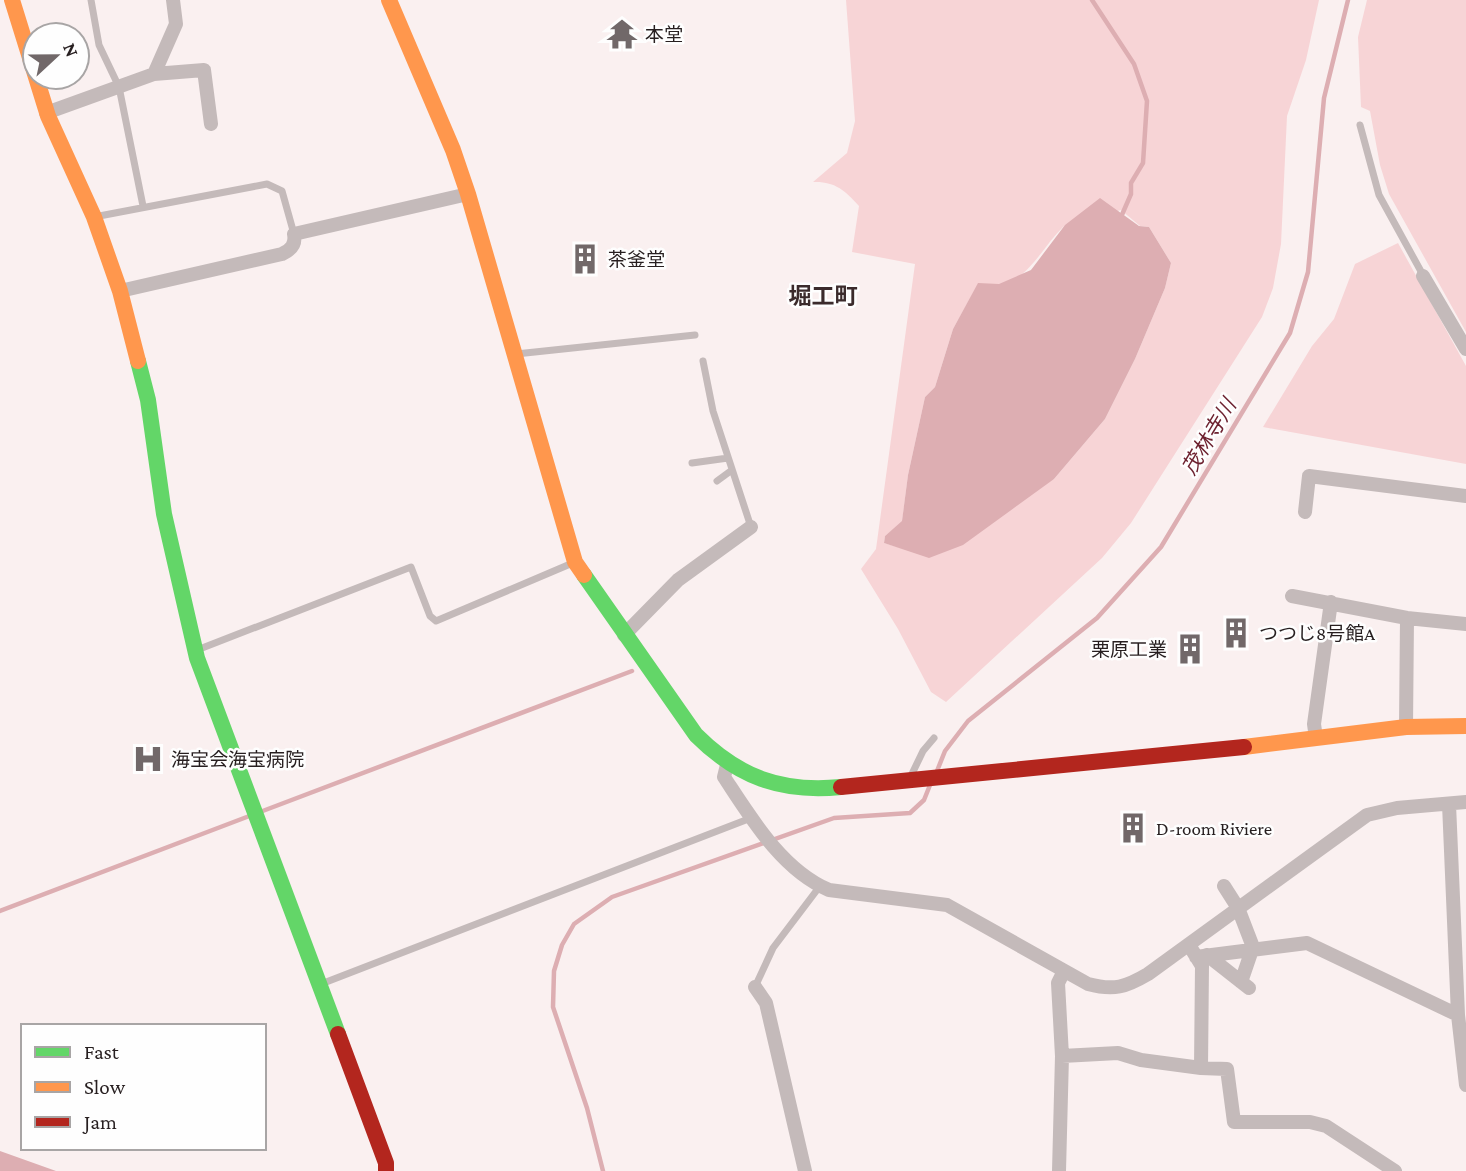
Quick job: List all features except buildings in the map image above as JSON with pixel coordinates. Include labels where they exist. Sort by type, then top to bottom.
[{"type":"street","points":[[12,0],[46,113],[94,217],[120,291],[148,400],[164,514],[179,590],[196,650],[386,1163],[386,1171]]},
{"type":"street","points":[[155,74],[176,23],[173,0]]},
{"type":"street","points":[[390,0],[453,150],[468,194],[575,562],[696,735],[727,765],[755,779],[792,787],[835,788],[1406,727],[1466,726]]},
{"type":"street","points":[[46,113],[155,74],[204,70],[211,124]]},
{"type":"street","points":[[120,291],[282,254],[289,251],[295,240],[294,234],[468,194]]},
{"type":"street","points":[[1423,276],[1466,349]]},
{"type":"street","points":[[1305,512],[1309,476],[1466,496]]},
{"type":"street","points":[[624,635],[678,580],[751,527]]},
{"type":"street","points":[[1292,596],[1407,618],[1466,624]]},
{"type":"street","points":[[1316,738],[1314,724],[1331,602]]},
{"type":"street","points":[[1406,727],[1407,618]]},
{"type":"street","points":[[727,765],[724,777],[753,821],[780,852],[820,886],[829,890],[947,905],[1088,984],[1112,990],[1128,986],[1197,952],[1238,908],[1367,816],[1397,808],[1466,802]]},
{"type":"street","points":[[1449,804],[1458,1015],[1463,1031],[1466,1085]]},
{"type":"street","points":[[1197,952],[1245,985],[1253,947],[1238,908],[1224,886]]},
{"type":"street","points":[[1197,952],[1307,943],[1358,970],[1458,1015]]},
{"type":"street","points":[[1197,952],[1202,966],[1201,1068]]},
{"type":"street","points":[[1059,1171],[1062,1056],[1058,983],[1064,971]]},
{"type":"street","points":[[755,988],[766,1003],[805,1171]]},
{"type":"street","points":[[1062,1056],[1118,1053],[1142,1060],[1227,1069],[1234,1122],[1310,1122],[1326,1126],[1395,1171]]},
{"type":"lane","points":[[91,0],[99,45],[119,87],[143,205]]},
{"type":"lane","points":[[1360,125],[1379,195],[1423,276]]},
{"type":"lane","points":[[94,217],[143,205],[267,184],[282,191],[294,234]]},
{"type":"lane","points":[[515,355],[695,335]]},
{"type":"lane","points":[[703,361],[713,411],[751,527]]},
{"type":"lane","points":[[692,463],[728,458]]},
{"type":"lane","points":[[718,481],[732,470]]},
{"type":"lane","points":[[196,650],[411,567],[430,616],[436,621],[575,562]]},
{"type":"lane","points":[[909,782],[923,751],[934,738]]},
{"type":"lane","points":[[320,984],[753,821]]},
{"type":"lane","points":[[755,988],[773,948],[820,886]]},
{"type":"shaded area","points":[[846,0],[1319,0],[1306,60],[1287,116],[1281,244],[1273,288],[1262,317],[1131,523],[1102,558],[946,702],[931,692],[898,629],[861,569],[876,549],[915,264],[852,252],[859,206],[839,188],[827,183],[813,182],[847,153],[855,121]],"holes":[[[1121,210],[1140,226],[1149,227],[1171,263],[1165,288],[1135,359],[1105,419],[1054,479],[904,549],[884,543],[885,536],[902,522],[908,475],[925,397],[935,387],[953,329],[978,284],[994,286],[1018,277],[1068,224]]]},
{"type":"shaded area","points":[[1367,0],[1466,0],[1466,332],[1389,194],[1380,165],[1370,111],[1361,107],[1358,37]]},
{"type":"shaded area","points":[[1100,198],[1139,226],[1149,227],[1171,263],[1165,288],[1135,359],[1105,419],[1054,479],[963,545],[929,558],[884,543],[885,536],[902,521],[908,475],[925,397],[935,387],[953,329],[978,283],[999,284],[1031,270],[1065,225]]},
{"type":"shaded area","points":[[1398,243],[1466,366],[1466,464],[1263,427],[1312,346],[1334,319],[1355,264]]},
{"type":"shaded area","points":[[0,1151],[56,1171],[0,1171]]},
{"type":"waterway","points":[[1092,0],[1134,64],[1147,101],[1143,163],[1131,183],[1131,194],[1121,217]]},
{"type":"waterway","name":"茂林寺川","points":[[937,771],[945,751],[968,721],[1097,618],[1161,547],[1290,333],[1308,272],[1324,98],[1348,0]]},
{"type":"waterway","points":[[260,812],[632,671]]},
{"type":"waterway","points":[[603,1171],[587,1108],[553,1007],[554,971],[562,945],[574,924],[612,897],[834,818],[910,813],[924,800],[930,785]]},
{"type":"waterway","points":[[0,911],[252,815]]},
{"type":"traffic: fast","points":[[138,361],[148,400],[164,514],[197,658],[338,1034]]},
{"type":"traffic: fast","points":[[584,575],[696,735],[712,750],[728,762],[762,779],[799,787],[841,787]]},
{"type":"traffic: slow","points":[[12,0],[48,116],[94,217],[120,291],[138,361]]},
{"type":"traffic: slow","points":[[389,0],[453,150],[468,194],[575,562],[584,575]]},
{"type":"traffic: slow","points":[[1244,747],[1406,727],[1466,726]]},
{"type":"traffic: jam","points":[[841,787],[1244,747]]},
{"type":"traffic: jam","points":[[338,1034],[386,1163],[386,1171]]},
{"type":"place","name":"本堂","points":[[622,34]]},
{"type":"place","name":"茶釜堂","points":[[585,259]]},
{"type":"place","name":"つつじ8号館A","points":[[1236,633]]},
{"type":"place","name":"栗原工業","points":[[1190,649]]},
{"type":"place","name":"海宝会海宝病院","points":[[148,759]]},
{"type":"place","name":"D-room Riviere","points":[[1133,828]]},
{"type":"district","name":"堀工町","points":[[823,296]]}]
